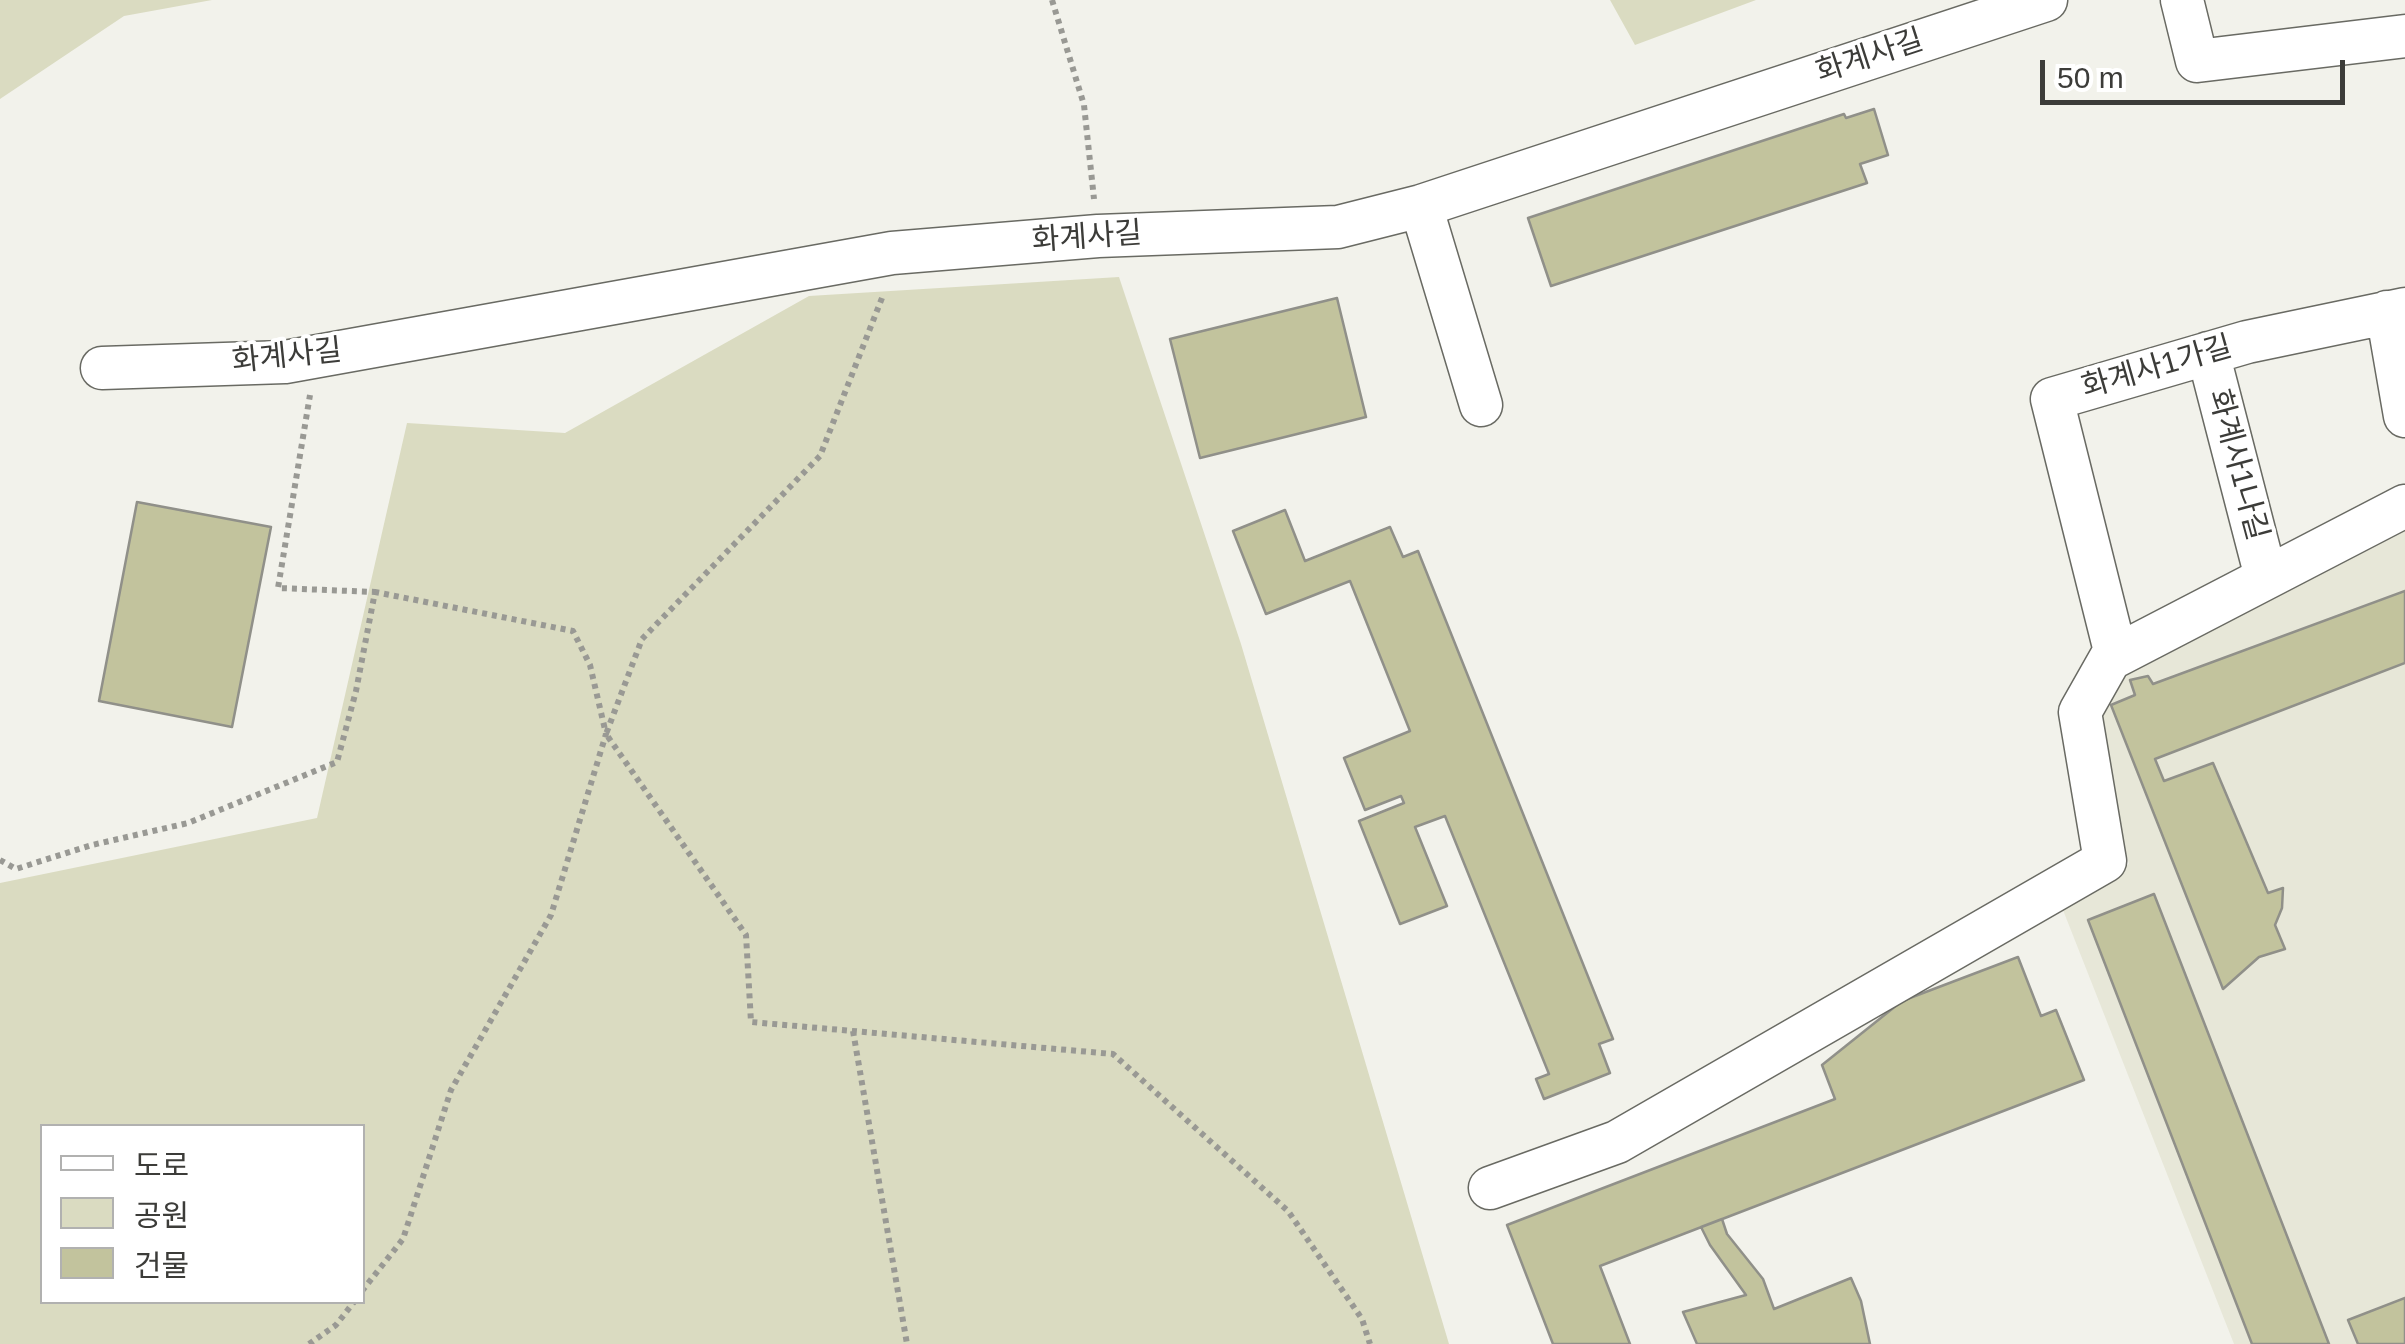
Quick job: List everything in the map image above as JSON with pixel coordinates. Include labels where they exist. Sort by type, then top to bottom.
[{"type":"street","name":"화계사길","points":[[102,368],[286,362],[892,253],[1098,236],[1338,226],[1421,206],[2046,0]]},
{"type":"street","points":[[2182,0],[2197,61],[2405,36]]},
{"type":"street","points":[[1421,206],[1481,406]]},
{"type":"street","points":[[2396,310],[2405,416]]},
{"type":"street","name":"화계사1가길","points":[[2116,655],[2052,399],[2208,353],[2396,310]]},
{"type":"street","name":"화계사1나길","points":[[2208,353],[2266,578]]},
{"type":"street","name":"화계사1나길","points":[[1490,1188],[1617,1142],[2106,861],[2080,712],[2110,659],[2405,506]]},
{"type":"path","points":[[1052,0],[1084,105],[1098,236]]},
{"type":"path","points":[[365,1287],[403,1239],[451,1090],[551,916],[606,734],[642,639],[820,456],[886,288]]},
{"type":"path","points":[[317,357],[278,588],[376,592],[573,631],[590,666],[606,734],[746,935],[751,1022],[1113,1054],[1288,1211],[1362,1319],[1370,1344]]},
{"type":"path","points":[[0,860],[16,869],[92,845],[188,823],[336,762],[356,691],[376,592]]},
{"type":"path","points":[[853,1030],[908,1344]]},
{"type":"path","points":[[310,1344],[336,1325],[352,1304]]},
{"type":"shaded area","points":[[2405,529],[2405,1344],[2234,1344],[2061,905],[2129,864],[2089,714],[2122,667]]},
{"type":"green space","points":[[0,0],[212,0],[124,16],[0,99]]},
{"type":"green space","points":[[1610,0],[1756,0],[1635,45]]},
{"type":"green space","points":[[1119,277],[1241,644],[1449,1344],[0,1344],[0,883],[317,818],[407,423],[565,433],[809,296]]},
{"type":"building","points":[[1874,109],[1888,155],[1860,164],[1867,183],[1551,286],[1528,218],[1844,114],[1846,118]]},
{"type":"building","points":[[1337,298],[1366,417],[1200,458],[1170,339]]},
{"type":"building","points":[[137,502],[271,527],[232,727],[99,701]]},
{"type":"building","points":[[1285,510],[1305,561],[1390,527],[1403,557],[1418,551],[1613,1039],[1599,1044],[1610,1073],[1544,1099],[1536,1079],[1549,1074],[1445,816],[1415,827],[1447,906],[1400,924],[1359,821],[1404,803],[1401,796],[1365,810],[1344,758],[1410,731],[1350,581],[1266,614],[1233,531]]},
{"type":"building","points":[[2405,591],[2405,663],[2155,759],[2164,781],[2213,763],[2268,893],[2283,888],[2282,908],[2275,925],[2285,949],[2259,957],[2223,989],[2111,705],[2135,695],[2130,680],[2148,676],[2153,684]]},
{"type":"building","points":[[2154,894],[2329,1344],[2252,1344],[2088,920]]},
{"type":"building","points":[[2018,957],[2041,1016],[2056,1010],[2084,1080],[1600,1266],[1630,1344],[1553,1344],[1507,1225],[1835,1099],[1822,1065],[1902,1001]]},
{"type":"building","points":[[1722,1219],[1727,1234],[1763,1279],[1774,1309],[1851,1278],[1861,1301],[1870,1344],[1697,1344],[1683,1312],[1746,1295],[1701,1227]]},
{"type":"building","points":[[2405,1298],[2405,1344],[2358,1344],[2348,1320]]}]
